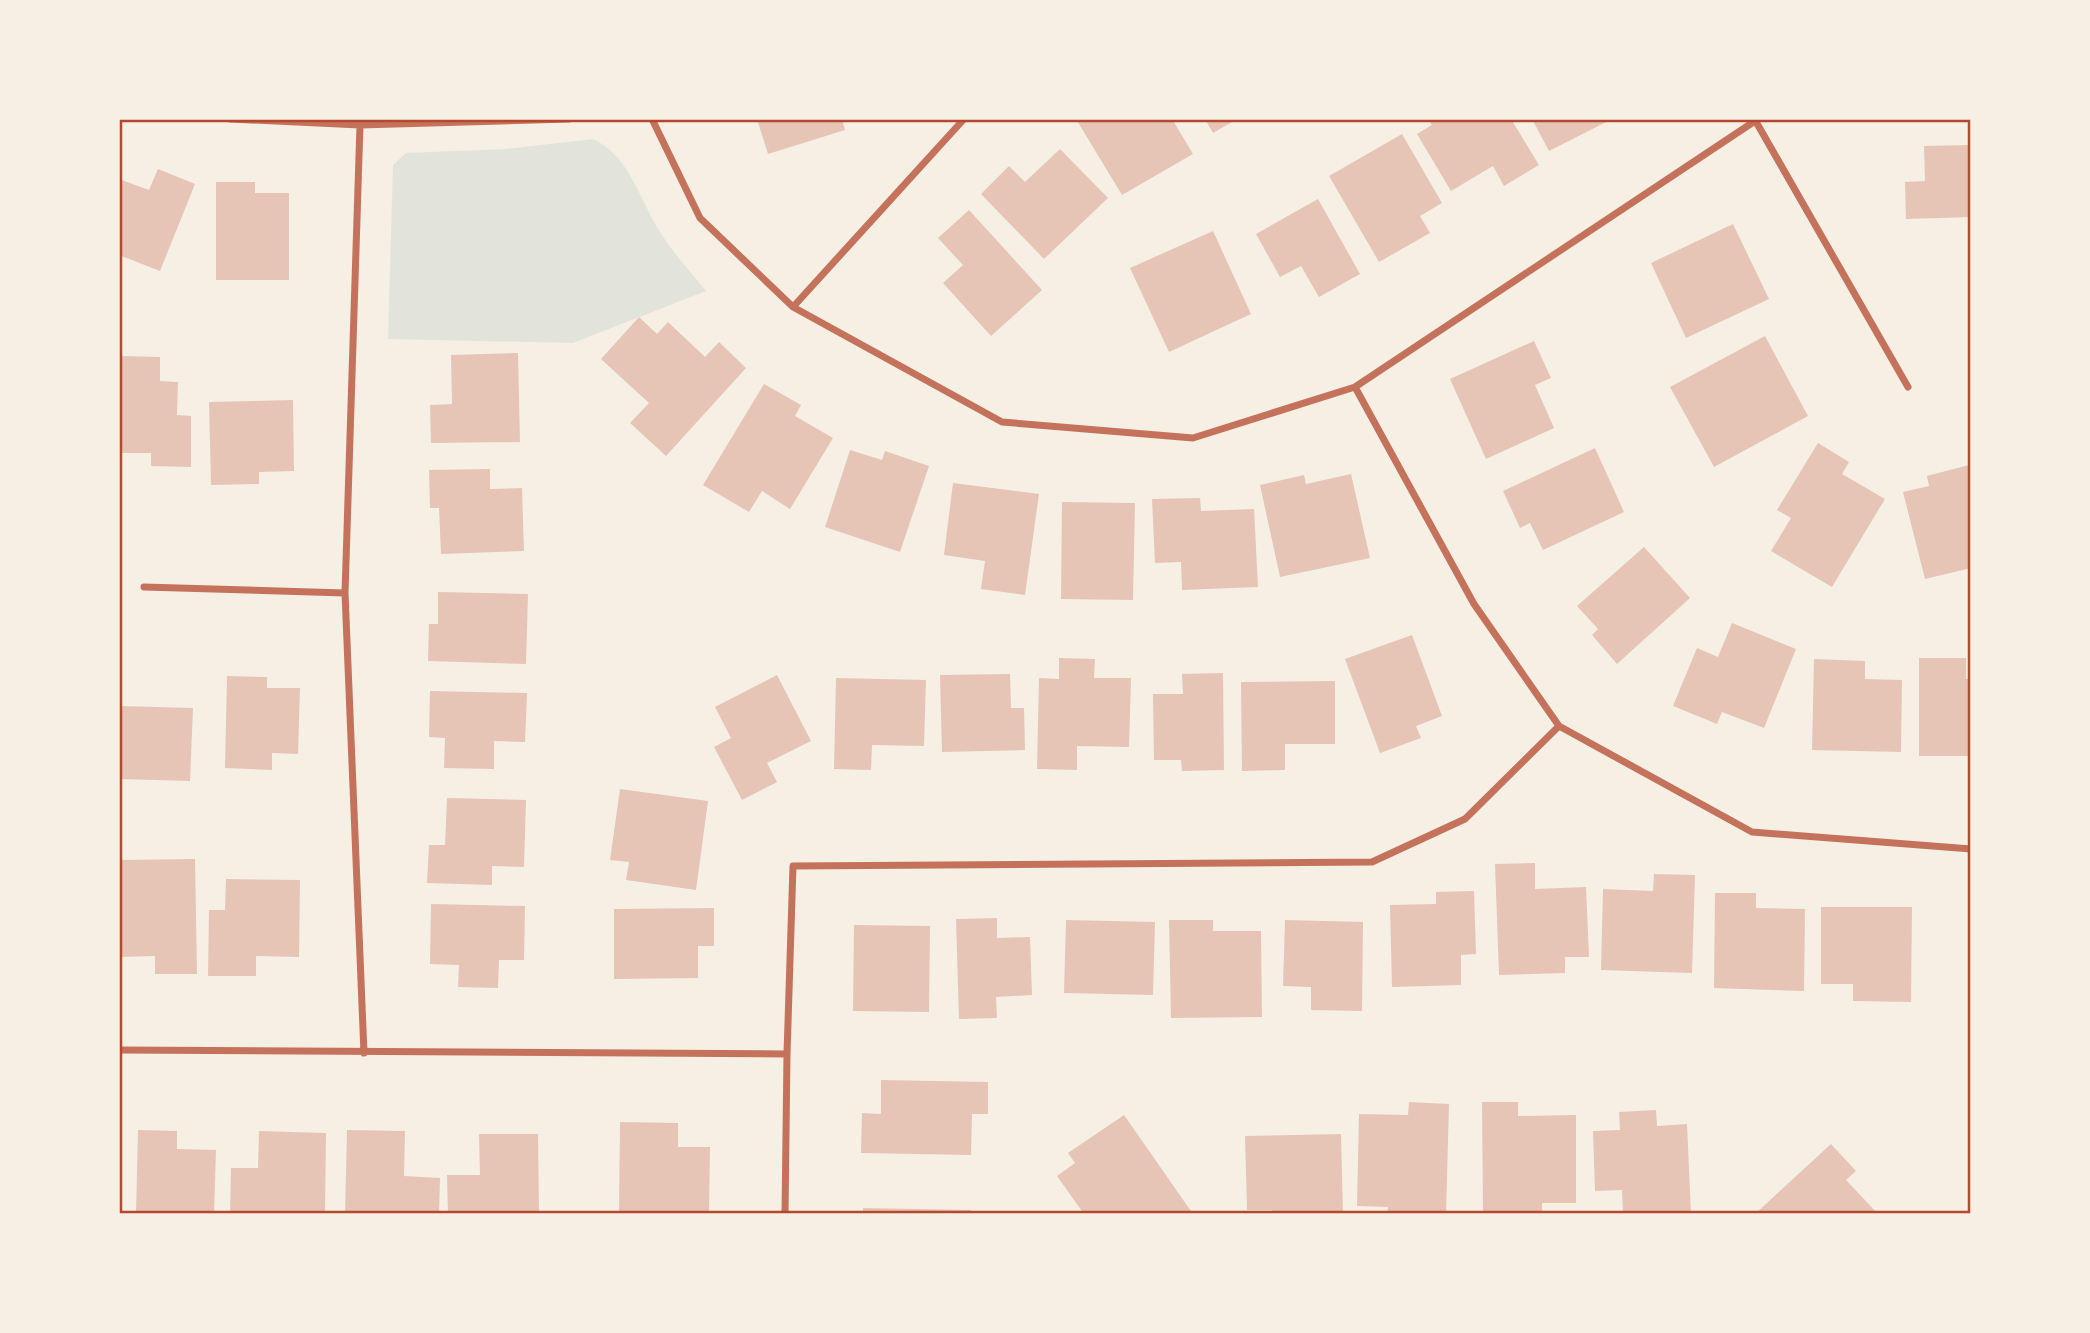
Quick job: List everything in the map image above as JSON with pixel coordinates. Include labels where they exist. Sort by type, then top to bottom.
[{"type":"street","points":[[230,119],[360,125],[569,119]]},
{"type":"street","points":[[652,119],[700,218],[793,307],[1002,422],[1193,439],[1355,387],[1756,120],[1908,387]]},
{"type":"street","points":[[793,307],[964,119]]},
{"type":"street","points":[[360,125],[345,593],[364,1053]]},
{"type":"street","points":[[1355,387],[1474,604],[1559,726],[1752,832],[1971,849]]},
{"type":"street","points":[[144,587],[345,593]]},
{"type":"street","points":[[785,1214],[793,866],[1372,862],[1465,819],[1559,726]]},
{"type":"street","points":[[119,1050],[787,1054]]},
{"type":"shaded area","points":[[593,139],[617,157],[626,169],[662,235],[706,291],[573,343],[388,339],[393,165],[406,153],[506,149]]},
{"type":"building","points":[[757,119],[842,119],[845,130],[768,154]]},
{"type":"building","points":[[1076,119],[1172,119],[1193,154],[1122,195]]},
{"type":"building","points":[[1205,119],[1237,119],[1213,133]]},
{"type":"building","points":[[1428,119],[1511,119],[1539,165],[1504,186],[1493,166],[1451,191],[1417,134],[1432,125]]},
{"type":"building","points":[[1532,119],[1612,119],[1549,151]]},
{"type":"building","points":[[1402,134],[1442,203],[1420,216],[1430,233],[1379,262],[1329,176]]},
{"type":"building","points":[[1971,145],[1971,217],[1906,219],[1905,182],[1925,181],[1924,146]]},
{"type":"building","points":[[1060,149],[1108,198],[1044,259],[981,194],[1009,166],[1025,182]]},
{"type":"building","points":[[158,169],[195,184],[160,271],[119,255],[119,179],[149,190]]},
{"type":"building","points":[[216,182],[255,182],[255,193],[289,193],[289,280],[216,280]]},
{"type":"building","points":[[1318,199],[1360,274],[1319,297],[1301,266],[1280,277],[1256,234]]},
{"type":"building","points":[[969,210],[1042,290],[991,336],[943,283],[963,265],[938,238]]},
{"type":"building","points":[[1733,224],[1769,299],[1686,338],[1651,263]]},
{"type":"building","points":[[1213,231],[1251,314],[1169,352],[1130,268]]},
{"type":"building","points":[[639,317],[657,334],[668,322],[705,357],[719,342],[746,368],[666,456],[630,423],[649,403],[601,359]]},
{"type":"building","points":[[1765,336],[1808,416],[1714,467],[1670,387]]},
{"type":"building","points":[[1534,341],[1551,378],[1535,385],[1554,428],[1486,459],[1450,379]]},
{"type":"building","points":[[518,353],[520,442],[431,443],[430,405],[452,404],[451,355]]},
{"type":"building","points":[[120,356],[160,357],[160,381],[178,382],[177,415],[191,416],[191,467],[151,466],[151,453],[119,453]]},
{"type":"building","points":[[764,384],[801,405],[795,416],[833,438],[790,509],[762,491],[749,512],[703,485]]},
{"type":"building","points":[[293,400],[294,471],[259,472],[259,484],[211,485],[209,402]]},
{"type":"building","points":[[1818,443],[1849,462],[1842,474],[1885,499],[1832,587],[1771,551],[1791,518],[1777,510]]},
{"type":"building","points":[[1595,448],[1624,512],[1543,550],[1530,523],[1520,528],[1503,491]]},
{"type":"building","points":[[850,450],[882,460],[885,451],[929,466],[900,552],[825,527]]},
{"type":"building","points":[[1969,465],[1971,568],[1925,579],[1903,492],[1929,486],[1927,476]]},
{"type":"building","points":[[490,469],[490,489],[522,488],[524,551],[441,554],[439,508],[430,508],[429,470]]},
{"type":"building","points":[[1351,474],[1370,558],[1280,577],[1260,485],[1304,475],[1306,484]]},
{"type":"building","points":[[953,483],[1039,494],[1025,595],[981,589],[985,561],[944,555]]},
{"type":"building","points":[[1200,498],[1201,511],[1254,509],[1258,587],[1182,590],[1181,562],[1155,563],[1152,499]]},
{"type":"building","points":[[1062,502],[1135,503],[1133,600],[1061,599]]},
{"type":"building","points":[[1644,547],[1690,598],[1617,664],[1592,635],[1598,629],[1577,606]]},
{"type":"building","points":[[438,592],[528,594],[526,664],[428,661],[429,624],[438,624]]},
{"type":"building","points":[[1732,623],[1796,649],[1764,728],[1722,712],[1717,724],[1673,706],[1697,648],[1718,657]]},
{"type":"building","points":[[1412,635],[1442,716],[1416,726],[1421,738],[1380,753],[1345,659]]},
{"type":"building","points":[[1059,658],[1095,659],[1094,678],[1131,678],[1129,747],[1077,746],[1077,770],[1037,769],[1039,678],[1059,679]]},
{"type":"building","points":[[1919,658],[1966,658],[1966,679],[1971,679],[1971,756],[1919,756]]},
{"type":"building","points":[[1814,659],[1865,661],[1865,679],[1902,680],[1901,752],[1812,750]]},
{"type":"building","points":[[1223,673],[1224,770],[1182,771],[1181,760],[1154,760],[1153,694],[1183,694],[1182,674]]},
{"type":"building","points":[[1010,674],[1011,708],[1024,708],[1025,750],[942,752],[940,675]]},
{"type":"building","points":[[777,675],[811,741],[767,763],[777,782],[742,800],[714,747],[731,738],[715,707]]},
{"type":"building","points":[[227,676],[267,677],[267,688],[300,688],[298,754],[272,753],[272,770],[225,768]]},
{"type":"building","points":[[836,678],[926,680],[924,746],[872,745],[871,770],[834,769]]},
{"type":"building","points":[[1335,681],[1335,744],[1285,744],[1285,770],[1242,771],[1241,682]]},
{"type":"building","points":[[430,691],[527,693],[525,742],[494,741],[494,769],[444,768],[445,738],[429,737]]},
{"type":"building","points":[[119,706],[193,708],[190,781],[119,779]]},
{"type":"building","points":[[620,789],[708,801],[696,890],[626,880],[629,862],[610,860]]},
{"type":"building","points":[[447,798],[526,800],[524,867],[492,866],[492,885],[427,883],[429,845],[445,845]]},
{"type":"building","points":[[195,859],[197,974],[155,974],[155,956],[119,957],[119,860]]},
{"type":"building","points":[[1535,863],[1535,889],[1586,887],[1589,957],[1565,957],[1565,973],[1499,975],[1495,864]]},
{"type":"building","points":[[1654,874],[1695,875],[1692,973],[1601,970],[1603,889],[1653,891]]},
{"type":"building","points":[[226,879],[300,880],[299,957],[256,956],[256,976],[208,976],[209,910],[225,910]]},
{"type":"building","points":[[1474,891],[1476,954],[1461,955],[1461,985],[1392,987],[1390,905],[1436,904],[1436,892]]},
{"type":"building","points":[[1715,893],[1756,893],[1756,908],[1805,909],[1804,991],[1714,988]]},
{"type":"building","points":[[431,904],[525,906],[524,960],[499,960],[498,988],[458,987],[459,965],[430,964]]},
{"type":"building","points":[[1821,907],[1912,907],[1911,1002],[1853,1001],[1853,984],[1821,984]]},
{"type":"building","points":[[714,908],[714,946],[698,946],[698,978],[614,979],[614,909]]},
{"type":"building","points":[[997,918],[997,938],[1030,937],[1032,995],[996,997],[997,1018],[959,1019],[956,919]]},
{"type":"building","points":[[1066,920],[1155,922],[1153,995],[1064,993]]},
{"type":"building","points":[[1169,920],[1213,920],[1213,931],[1261,931],[1262,1017],[1171,1018]]},
{"type":"building","points":[[1285,920],[1363,922],[1362,1011],[1311,1010],[1311,987],[1283,986]]},
{"type":"building","points":[[854,925],[930,926],[929,1012],[853,1011]]},
{"type":"building","points":[[881,1080],[988,1082],[988,1114],[972,1114],[971,1155],[861,1153],[862,1113],[881,1114]]},
{"type":"building","points":[[1409,1102],[1449,1104],[1446,1214],[1387,1214],[1388,1207],[1357,1206],[1359,1114],[1408,1115]]},
{"type":"building","points":[[1482,1102],[1518,1102],[1518,1116],[1576,1115],[1576,1203],[1542,1203],[1542,1214],[1483,1214]]},
{"type":"building","points":[[1656,1110],[1657,1126],[1687,1124],[1691,1214],[1623,1214],[1622,1190],[1595,1191],[1593,1131],[1620,1130],[1619,1112]]},
{"type":"building","points":[[1124,1115],[1193,1214],[1084,1214],[1057,1176],[1075,1163],[1068,1153]]},
{"type":"building","points":[[620,1122],[678,1123],[678,1147],[710,1147],[709,1213],[619,1212]]},
{"type":"building","points":[[138,1130],[177,1131],[177,1149],[216,1150],[214,1214],[136,1214]]},
{"type":"building","points":[[347,1130],[405,1131],[404,1176],[440,1178],[439,1214],[345,1214]]},
{"type":"building","points":[[259,1131],[326,1133],[325,1214],[230,1214],[231,1168],[258,1168]]},
{"type":"building","points":[[479,1134],[538,1134],[539,1214],[448,1214],[447,1175],[480,1175]]},
{"type":"building","points":[[1341,1134],[1343,1214],[1272,1214],[1272,1210],[1247,1210],[1245,1136]]},
{"type":"building","points":[[1831,1144],[1856,1171],[1846,1180],[1878,1214],[1755,1214]]},
{"type":"building","points":[[863,1208],[971,1210],[971,1214],[863,1214]]}]
